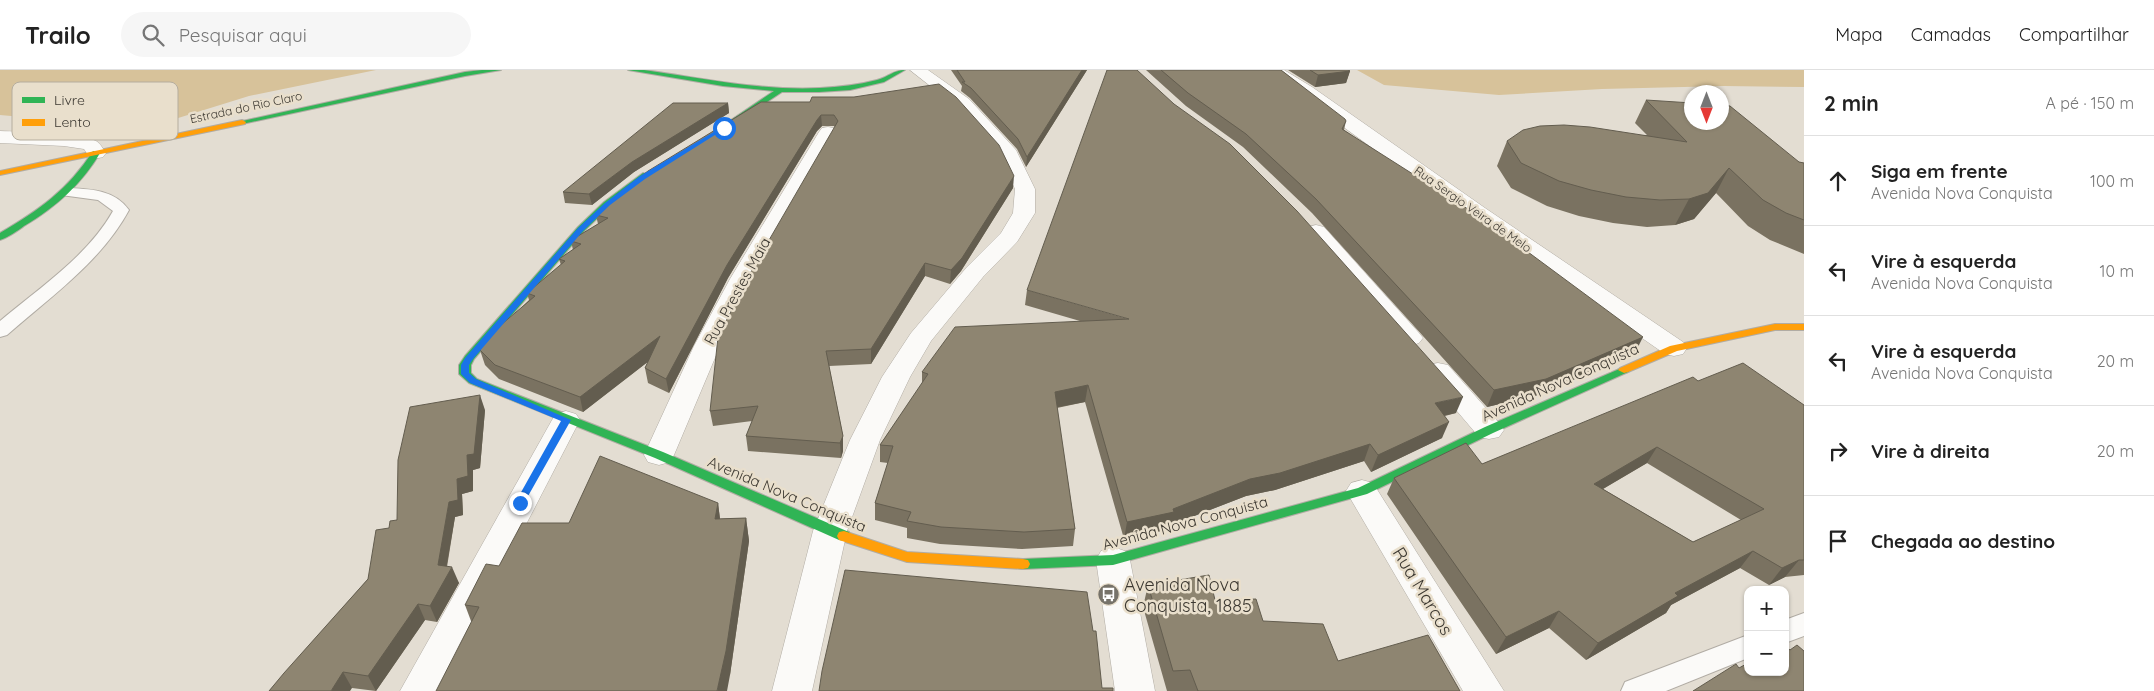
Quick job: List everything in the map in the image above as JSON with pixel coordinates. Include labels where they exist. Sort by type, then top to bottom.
[{"type":"street","name":"Estrada do Rio Claro","points":[[178,135],[464,74],[498,70]]},
{"type":"street","points":[[631,70],[780,90],[855,86],[877,82],[897,75],[902,70]]},
{"type":"street","points":[[792,691],[830,531],[865,440],[896,377],[915,346],[975,272],[1009,237],[1024,214],[1025,189],[1009,154],[963,103],[918,70]]},
{"type":"street","name":"Rua Sergio Veira de Melo","points":[[1273,70],[1306,91],[1477,213],[1674,348]]},
{"type":"street","points":[[724,128],[780,90]]},
{"type":"street","name":"Rua Prestes Maia","points":[[659,455],[707,346],[742,279],[828,132]]},
{"type":"street","points":[[0,237],[36,216],[66,192],[89,170],[96,153],[90,145],[64,140]]},
{"type":"street","name":"Estrada do Rio Claro","points":[[0,174],[157,140]]},
{"type":"street","name":"Avenida Nova Conquista","points":[[659,168],[608,204],[581,229],[469,358],[465,365],[465,374],[473,381],[566,420],[659,455],[830,531],[907,557],[1022,564],[1113,560],[1362,491],[1489,430],[1674,348],[1775,328],[1804,327]]},
{"type":"street","points":[[1303,219],[1489,430]]},
{"type":"street","points":[[420,691],[566,420]]},
{"type":"street","name":"Rua Marcos","points":[[1362,491],[1484,691]]},
{"type":"street","points":[[1113,560],[1135,691]]},
{"type":"lane","points":[[0,331],[96,246],[116,224],[121,210],[112,199],[91,194],[66,192]]},
{"type":"lane","points":[[1787,631],[1804,624]]},
{"type":"lane","points":[[1635,691],[1744,648]]},
{"type":"shaded area","points":[[0,70],[376,70],[249,96],[178,118],[178,82],[12,82],[12,116],[0,115]]},
{"type":"shaded area","points":[[1357,70],[1804,70],[1804,87],[1684,85],[1684,87],[1602,89],[1499,95],[1384,85]]},
{"type":"building","points":[[957,70],[1082,70],[1027,157],[1018,139],[971,88],[962,82],[965,82]]},
{"type":"building","points":[[1107,70],[1137,70],[1174,104],[1230,144],[1297,211],[1463,397],[1435,403],[1449,422],[1378,455],[1370,444],[1280,473],[1250,479],[1173,509],[1174,512],[1127,522],[1088,385],[1055,392],[1075,529],[1024,532],[941,527],[907,521],[911,512],[875,503],[893,446],[880,445],[928,374],[922,372],[955,327],[1129,319],[1027,290]]},
{"type":"building","points":[[1161,70],[1281,70],[1345,119],[1346,121],[1342,129],[1482,218],[1643,337],[1546,379],[1494,390],[1316,199],[1246,134],[1188,93]]},
{"type":"building","points":[[1310,70],[1348,70],[1350,71],[1318,75]]},
{"type":"building","points":[[939,84],[956,97],[999,145],[1014,176],[962,258],[951,270],[925,263],[871,349],[826,351],[843,436],[840,443],[746,436],[758,406],[710,411],[718,337],[754,266],[838,121],[834,115],[821,115],[817,120],[727,265],[666,379],[645,368],[660,336],[580,397],[495,365],[480,350],[489,335],[535,296],[527,293],[565,261],[559,259],[581,244],[571,241],[608,218],[596,215],[620,195],[616,195],[648,171],[761,102],[810,102],[812,97],[854,97]]},
{"type":"building","points":[[1646,100],[1684,102],[1684,130],[1729,130],[1730,106],[1799,162],[1804,163],[1804,220],[1786,213],[1763,200],[1729,168],[1708,193],[1689,199],[1660,200],[1626,197],[1559,181],[1521,163],[1507,141],[1523,130],[1540,126],[1564,125],[1590,127],[1687,142]]},
{"type":"building","points":[[673,103],[728,103],[632,162],[589,194],[563,192]]},
{"type":"building","points":[[1743,363],[1804,405],[1804,560],[1799,560],[1782,568],[1753,551],[1675,593],[1678,596],[1598,643],[1559,611],[1506,637],[1394,478],[1466,443],[1482,464],[1693,377],[1698,381]],"holes":[[[1657,447],[1764,509],[1693,542],[1594,484]]]},
{"type":"building","points":[[480,395],[474,454],[467,455],[468,476],[457,479],[458,500],[449,502],[438,565],[452,567],[430,606],[418,604],[368,676],[343,672],[331,691],[269,691],[368,579],[376,530],[389,528],[390,521],[397,520],[398,460],[410,407]]},
{"type":"building","points":[[600,456],[718,503],[715,519],[746,518],[726,651],[717,691],[436,691],[479,607],[465,605],[486,564],[499,566],[522,523],[569,523]]},
{"type":"building","points":[[845,570],[1087,592],[1093,631],[1096,631],[1102,688],[1113,688],[1113,691],[819,691]]},
{"type":"building","points":[[1209,575],[1215,600],[1256,599],[1263,621],[1323,624],[1338,661],[1428,635],[1460,691],[1198,691],[1190,670],[1173,671],[1148,585]]},
{"type":"building","points":[[1797,645],[1804,651],[1804,691],[1693,691],[1736,664],[1739,668],[1744,665],[1744,676],[1789,676],[1790,650]]},
{"type":"traffic: fast","points":[[242,122],[465,74],[498,70]]},
{"type":"traffic: fast","points":[[631,70],[723,84],[788,90],[850,88],[878,82],[902,70]]},
{"type":"traffic: fast","points":[[734,122],[780,90]]},
{"type":"traffic: fast","points":[[0,237],[54,202],[77,180],[96,153]]},
{"type":"traffic: fast","points":[[646,175],[607,204],[581,229],[469,358],[465,365],[465,374],[473,381],[659,455],[844,536]]},
{"type":"traffic: fast","points":[[1023,564],[1113,560],[1362,491],[1489,430],[1624,370]]},
{"type":"traffic: slow","points":[[178,135],[242,122]]},
{"type":"traffic: slow","points":[[0,173],[157,140]]},
{"type":"traffic: slow","points":[[1624,370],[1674,348],[1775,327],[1804,327]]},
{"type":"traffic: slow","points":[[844,536],[907,557],[1023,564]]},
{"type":"place","name":"Avenida Nova Conquista, 1885","points":[[1108,594]]},
{"type":"route","points":[[520,503],[566,420],[473,381],[465,374],[465,365],[581,229],[608,204],[642,178],[724,128]]}]
